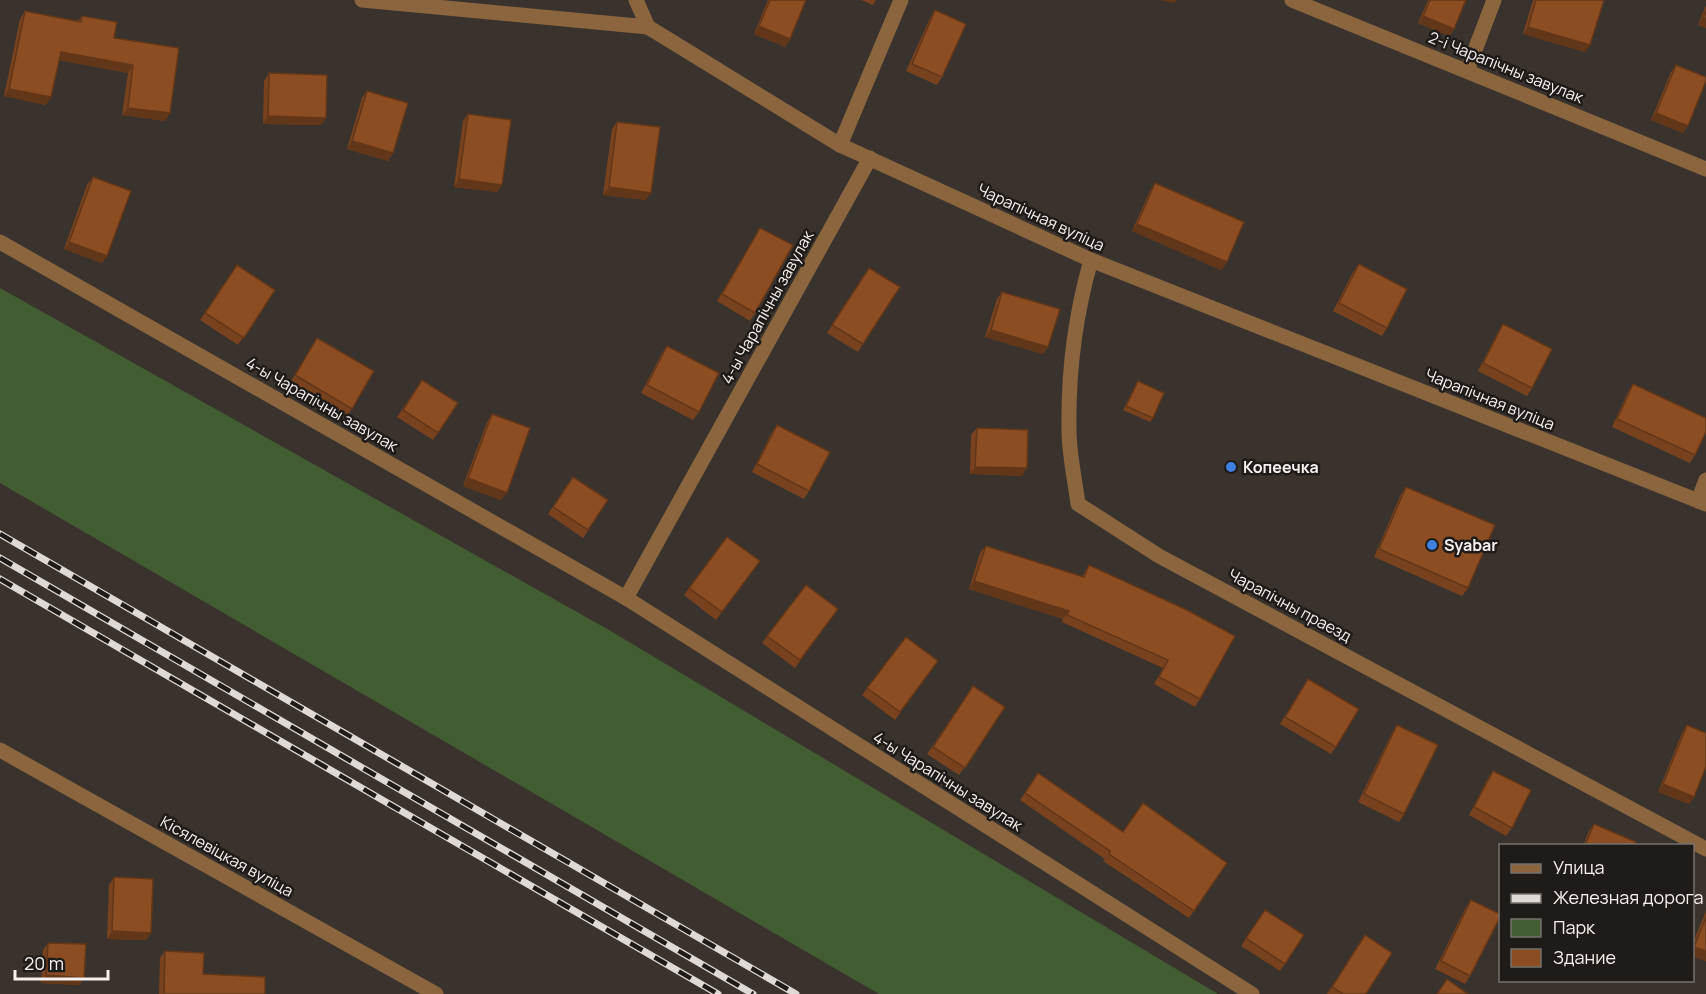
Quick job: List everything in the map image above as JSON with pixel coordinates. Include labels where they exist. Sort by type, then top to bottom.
[{"type":"street","name":"Чарапічная вуліца","points":[[362,0],[430,4],[648,27],[840,145],[1091,260],[1702,503]]},
{"type":"street","points":[[636,0],[648,27]]},
{"type":"street","points":[[840,145],[901,0]]},
{"type":"street","name":"2-і Чарапічны завулак","points":[[1292,0],[1705,164]]},
{"type":"street","points":[[1467,71],[1494,0]]},
{"type":"street","name":"4-ы Чарапічны завулак","points":[[626,598],[870,158]]},
{"type":"street","name":"4-ы Чарапічны завулак","points":[[0,242],[626,598],[1252,994]]},
{"type":"street","name":"Чарапічны праезд","points":[[1091,260],[1077,308],[1068,432],[1078,504],[1159,556],[1706,849]]},
{"type":"street","points":[[1702,503],[1706,480]]},
{"type":"street","name":"Кісялевіцкая вуліца","points":[[0,750],[436,994]]},
{"type":"green space","points":[[0,288],[609,630],[1218,994],[879,994],[0,483]]},
{"type":"building","points":[[770,0],[806,0],[790,39],[759,26]]},
{"type":"building","points":[[1430,0],[1466,0],[1454,29],[1423,16]]},
{"type":"building","points":[[1536,0],[1604,0],[1590,45],[1528,27]]},
{"type":"building","points":[[935,10],[966,24],[942,77],[912,64]]},
{"type":"building","points":[[25,11],[81,22],[82,16],[117,22],[114,38],[179,48],[170,113],[128,108],[133,65],[61,52],[51,97],[9,89]]},
{"type":"building","points":[[1676,65],[1706,77],[1688,126],[1656,113]]},
{"type":"building","points":[[269,73],[327,75],[326,118],[268,116]]},
{"type":"building","points":[[367,91],[408,103],[393,153],[352,141]]},
{"type":"building","points":[[468,114],[511,120],[502,185],[459,179]]},
{"type":"building","points":[[617,122],[660,127],[651,193],[609,187]]},
{"type":"building","points":[[93,177],[131,191],[107,256],[69,242]]},
{"type":"building","points":[[1155,183],[1244,222],[1227,262],[1137,224]]},
{"type":"building","points":[[760,228],[793,245],[755,313],[722,294]]},
{"type":"building","points":[[1359,264],[1407,289],[1387,328],[1339,303]]},
{"type":"building","points":[[237,265],[275,290],[244,338],[205,313]]},
{"type":"building","points":[[869,268],[900,287],[863,344],[832,325]]},
{"type":"building","points":[[1002,292],[1060,309],[1048,347],[991,330]]},
{"type":"building","points":[[1503,324],[1552,349],[1532,388],[1483,363]]},
{"type":"building","points":[[317,338],[374,371],[352,409],[295,375]]},
{"type":"building","points":[[667,346],[719,373],[699,412],[647,385]]},
{"type":"building","points":[[422,380],[458,403],[438,433],[403,410]]},
{"type":"building","points":[[1138,381],[1164,393],[1153,418],[1126,406]]},
{"type":"building","points":[[1633,384],[1706,418],[1706,432],[1695,455],[1617,419]]},
{"type":"building","points":[[492,414],[530,428],[507,493],[468,478]]},
{"type":"building","points":[[777,425],[830,452],[809,491],[757,464]]},
{"type":"building","points":[[977,428],[1028,430],[1027,468],[975,467]]},
{"type":"building","points":[[573,477],[608,500],[588,530],[553,507]]},
{"type":"building","name":"Syabar","points":[[1406,487],[1495,525],[1468,588],[1379,549]]},
{"type":"building","points":[[727,537],[760,561],[722,612],[689,588]]},
{"type":"building","points":[[986,546],[1084,577],[1089,565],[1187,610],[1235,636],[1200,699],[1159,677],[1168,660],[1067,615],[1069,611],[974,581]]},
{"type":"building","points":[[806,585],[838,609],[800,660],[767,636]]},
{"type":"building","points":[[906,637],[938,661],[900,712],[867,688]]},
{"type":"building","points":[[1308,679],[1359,709],[1336,747],[1285,717]]},
{"type":"building","points":[[973,686],[1005,707],[965,768],[933,747]]},
{"type":"building","points":[[1397,725],[1438,745],[1404,814],[1364,794]]},
{"type":"building","points":[[1687,725],[1706,733],[1706,767],[1694,797],[1663,784]]},
{"type":"building","points":[[1493,771],[1531,790],[1512,828],[1474,807]]},
{"type":"building","points":[[1038,773],[1123,832],[1143,803],[1227,863],[1194,911],[1109,854],[1110,851],[1025,793]]},
{"type":"building","points":[[1594,824],[1636,842],[1636,844],[1586,844]]},
{"type":"building","points":[[114,877],[153,879],[151,933],[112,931]]},
{"type":"building","points":[[1471,900],[1499,914],[1499,919],[1470,976],[1441,961]]},
{"type":"building","points":[[1265,910],[1304,935],[1285,964],[1246,938]]},
{"type":"building","points":[[1706,917],[1706,951],[1694,947]]},
{"type":"building","points":[[1365,935],[1392,953],[1366,994],[1343,994],[1332,987]]},
{"type":"building","points":[[48,943],[86,944],[84,978],[46,975]]},
{"type":"building","points":[[165,951],[204,953],[203,974],[265,977],[265,994],[164,994]]},
{"type":"building","points":[[1447,979],[1468,994],[1437,994]]},
{"type":"railway","points":[[0,534],[796,994]]},
{"type":"railway","points":[[0,558],[753,994]]},
{"type":"railway","points":[[0,579],[718,994]]},
{"type":"place","name":"Копеечка","points":[[1231,467]]},
{"type":"place","name":"Syabar","points":[[1432,545]]}]
